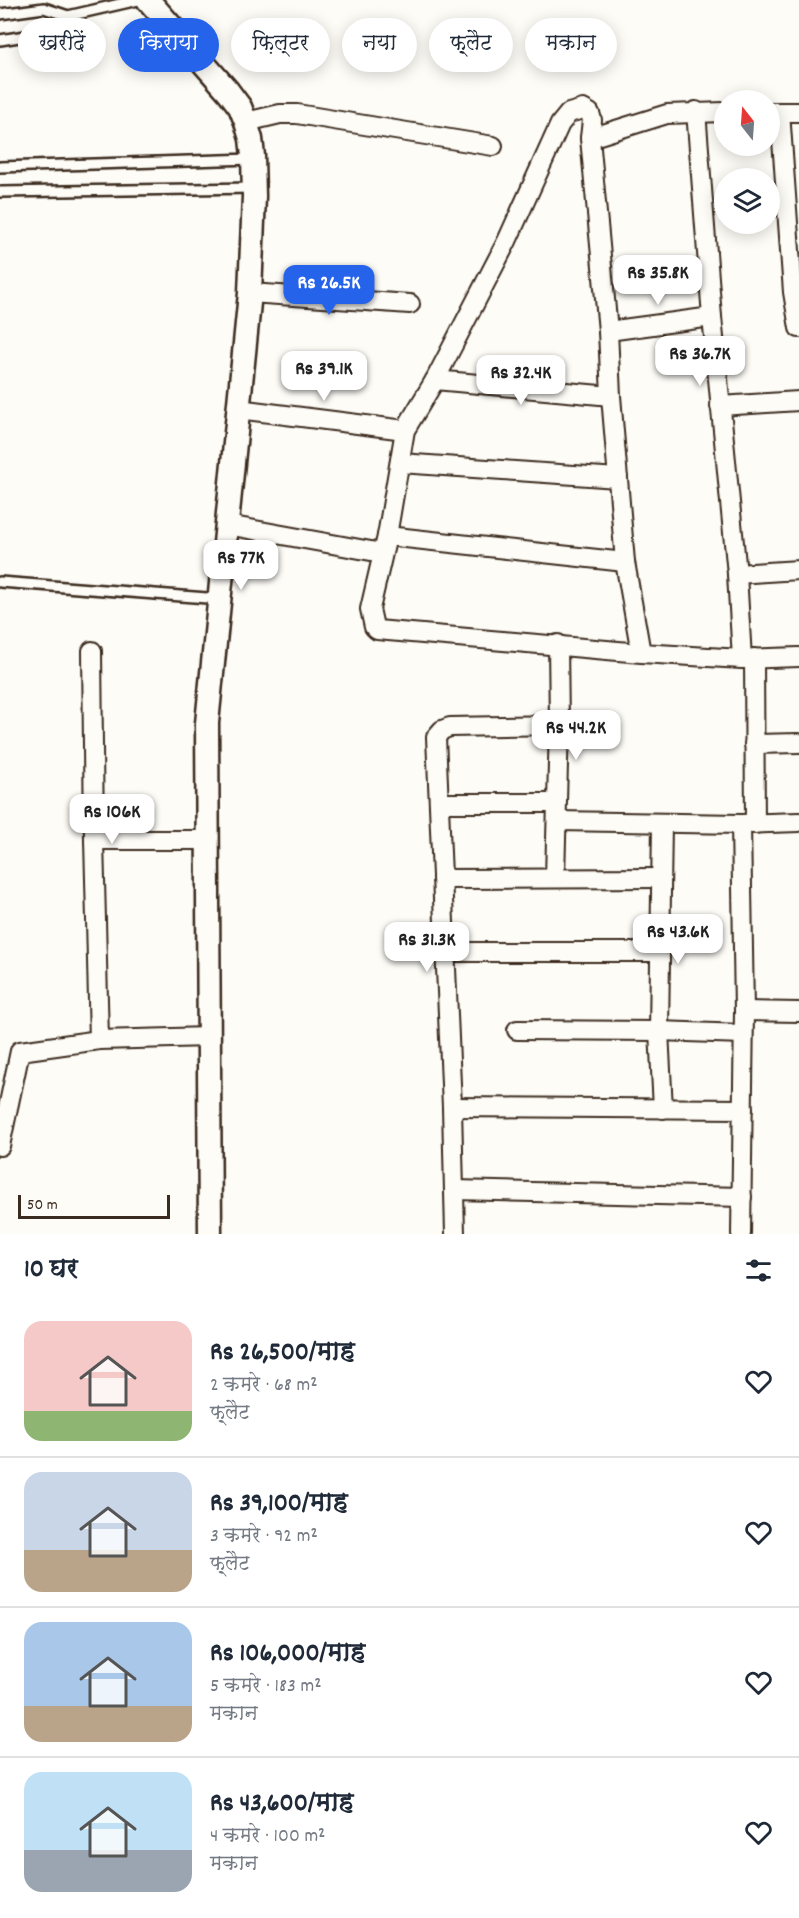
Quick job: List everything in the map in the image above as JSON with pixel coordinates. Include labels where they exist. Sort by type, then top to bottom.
[{"type":"street","points":[[148,0],[240,107],[246,122],[253,159],[250,292],[207,723],[210,1234]]},
{"type":"street","points":[[641,653],[625,562],[608,331],[590,138],[592,120],[590,113],[583,109],[569,113],[560,124],[507,241],[435,380],[405,430],[370,609],[374,627],[377,630],[641,653],[748,658],[799,657]]},
{"type":"street","points":[[696,111],[720,406],[748,658],[754,744],[748,824],[741,1234]]},
{"type":"street","points":[[590,138],[657,116],[696,111],[714,112]]},
{"type":"street","points":[[780,112],[799,112]]},
{"type":"street","points":[[246,122],[280,114],[297,114],[493,146]]},
{"type":"street","points":[[780,155],[799,328]]},
{"type":"street","points":[[250,292],[410,304]]},
{"type":"street","points":[[608,331],[712,317]]},
{"type":"street","points":[[435,380],[611,396]]},
{"type":"street","points":[[720,406],[799,401]]},
{"type":"street","points":[[238,409],[405,430]]},
{"type":"street","points":[[400,463],[618,478]]},
{"type":"street","points":[[227,525],[384,545],[625,562]]},
{"type":"street","points":[[737,574],[799,570]]},
{"type":"street","points":[[555,878],[559,724],[558,644]]},
{"type":"street","points":[[92,651],[99,1040]]},
{"type":"street","points":[[455,1234],[452,1107],[436,737],[442,730],[450,727],[559,724]]},
{"type":"street","points":[[754,744],[799,743]]},
{"type":"street","points":[[439,803],[556,803]]},
{"type":"street","points":[[557,821],[748,824],[799,822]]},
{"type":"street","points":[[662,823],[659,1031],[663,1109]]},
{"type":"street","points":[[94,840],[208,840]]},
{"type":"street","points":[[442,879],[661,878]]},
{"type":"street","points":[[444,952],[660,952]]},
{"type":"street","points":[[744,1011],[799,1012]]},
{"type":"street","points":[[517,1030],[743,1034]]},
{"type":"street","points":[[0,1146],[20,1051],[99,1040],[208,1037]]},
{"type":"street","points":[[452,1107],[743,1109]]},
{"type":"street","points":[[454,1190],[742,1197]]},
{"type":"lane","points":[[0,40],[51,32],[68,16],[138,0]]},
{"type":"lane","points":[[0,14],[44,8],[68,16]]},
{"type":"lane","points":[[0,167],[253,159]]},
{"type":"lane","points":[[0,192],[254,188]]},
{"type":"lane","points":[[0,582],[220,599]]}]
